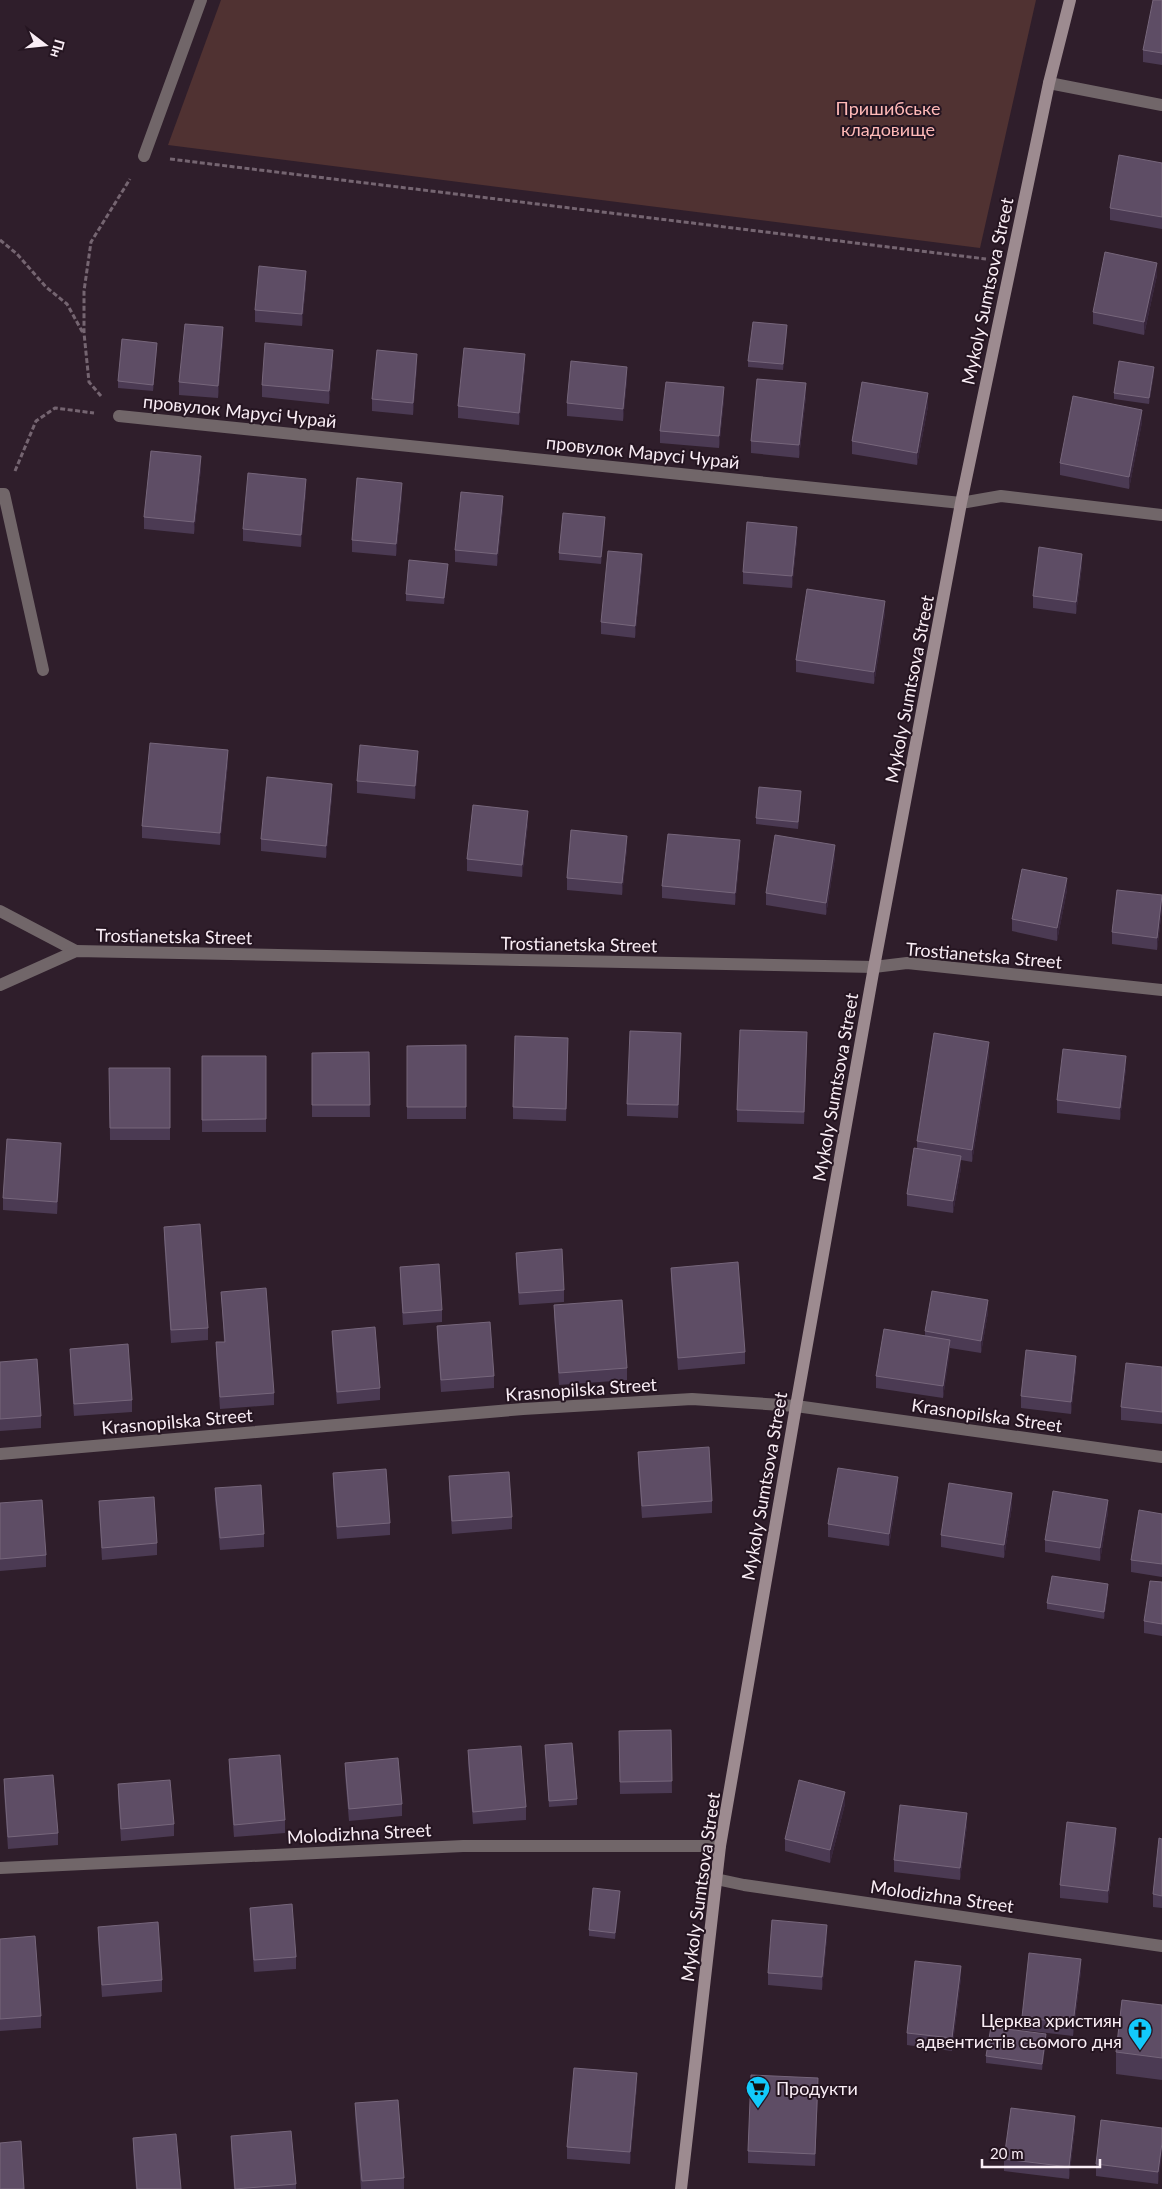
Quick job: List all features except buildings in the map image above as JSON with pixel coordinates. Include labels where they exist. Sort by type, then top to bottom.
[{"type":"street","points":[[144,156],[201,0]]},
{"type":"street","name":"Mykoly Sumtsova Street","points":[[681,2189],[720,1846],[874,967],[961,503],[1049,83],[1070,0]]},
{"type":"street","points":[[1049,83],[1162,105]]},
{"type":"street","name":"провулок Марусі Чурай","points":[[119,416],[961,503],[1001,496],[1162,515]]},
{"type":"street","points":[[2,494],[43,670]]},
{"type":"street","points":[[0,911],[76,951]]},
{"type":"street","name":"Trostianetska Street","points":[[0,985],[76,951],[874,967],[907,963],[1162,990]]},
{"type":"street","name":"Krasnopilska Street","points":[[0,1454],[523,1409],[692,1399],[796,1406],[1162,1457]]},
{"type":"street","name":"Molodizhna Street","points":[[0,1868],[464,1846],[720,1846]]},
{"type":"street","name":"Molodizhna Street","points":[[716,1879],[744,1885],[1162,1946]]},
{"type":"path","points":[[119,416],[89,382],[84,334],[84,291],[91,242],[144,156],[1011,262]]},
{"type":"path","points":[[0,240],[17,254],[46,287],[68,304],[84,334]]},
{"type":"path","points":[[2,494],[36,421],[55,408],[119,416]]},
{"type":"green space","name":"Пришибське кладовище","points":[[221,0],[1036,0],[980,248],[168,145]]},
{"type":"place","name":"Церква християн адвентистів сьомого дня","points":[[1140,2051]]},
{"type":"place","name":"Продукти","points":[[758,2109]]}]
